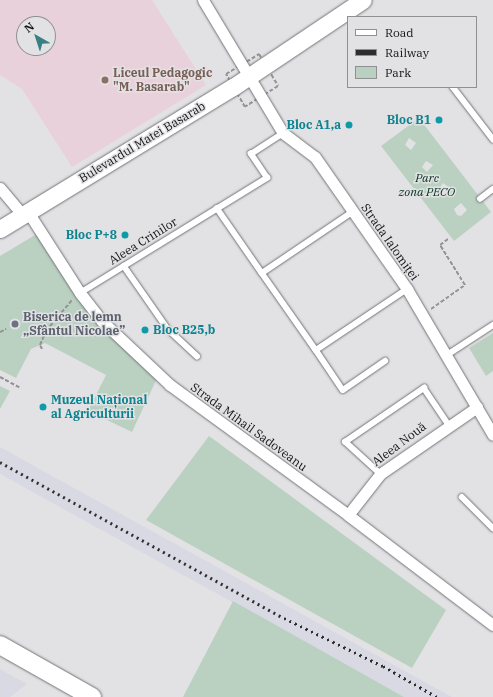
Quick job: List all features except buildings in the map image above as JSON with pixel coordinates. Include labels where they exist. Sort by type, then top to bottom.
[{"type":"highway","points":[[0,645],[92,697]]},
{"type":"main road","name":"Bulevardul Matei Basarab","points":[[0,229],[248,78],[363,0]]},
{"type":"street","name":"Strada Ialomiței","points":[[203,0],[248,78],[284,133],[315,157],[407,289],[477,407],[490,421],[493,435]]},
{"type":"street","name":"Strada Mihail Sadoveanu","points":[[0,188],[26,214],[80,293],[102,321],[170,385],[348,515],[493,625]]},
{"type":"street","name":"Aleea Nouă","points":[[348,515],[380,474],[477,407]]},
{"type":"lane","points":[[454,88],[493,139]]},
{"type":"lane","name":"Aleea Crinilor","points":[[80,293],[267,178],[252,154],[284,133]]},
{"type":"lane","points":[[480,199],[493,189]]},
{"type":"lane","points":[[218,208],[343,390],[385,361]]},
{"type":"lane","points":[[262,273],[354,212]]},
{"type":"lane","points":[[124,266],[168,329],[197,356]]},
{"type":"lane","points":[[316,350],[407,289]]},
{"type":"lane","points":[[447,355],[493,325]]},
{"type":"lane","points":[[380,474],[345,442],[424,388],[449,425]]},
{"type":"lane","points":[[462,497],[493,528]]},
{"type":"path","points":[[423,315],[465,285],[440,245],[448,239]]},
{"type":"path","points":[[42,349],[40,345],[46,332],[70,302],[80,293]]},
{"type":"path","points":[[0,332],[6,329]]},
{"type":"path","points":[[0,377],[21,388]]},
{"type":"shaded area","name":"Liceul Pedagogic \"M. Basarab\"","points":[[0,0],[152,0],[206,85],[72,167],[22,89],[0,75]]},
{"type":"shaded area","points":[[0,447],[452,697],[404,697],[0,474]]},
{"type":"shaded area","points":[[0,669],[27,684],[10,697],[0,697]]},
{"type":"green space","name":"Parc zona PECO","points":[[419,118],[491,212],[454,241],[381,146]],"holes":[[[409,138],[416,143],[411,150],[405,145]],[[426,161],[433,165],[427,172],[422,167]],[[443,183],[450,188],[444,194],[439,189]],[[461,203],[467,210],[461,216],[457,215],[454,209]]]},
{"type":"green space","points":[[40,232],[80,293],[159,374],[132,432],[88,411],[106,375],[45,343],[31,349],[16,378],[0,370],[0,256]]},
{"type":"green space","points":[[493,333],[493,371],[486,376],[469,348]]},
{"type":"green space","points":[[0,386],[10,391],[0,409]]},
{"type":"green space","points":[[209,436],[446,610],[412,668],[146,520]]},
{"type":"green space","points":[[233,601],[404,697],[183,697]]},
{"type":"railway","points":[[0,462],[284,618],[383,666],[437,697]]},
{"type":"place","name":"Liceul Pedagogic \"M. Basarab\"","points":[[105,80]]},
{"type":"place","name":"Bloc B1","points":[[439,120]]},
{"type":"place","name":"Bloc A1,a","points":[[349,125]]},
{"type":"place","name":"Bloc P+8","points":[[125,235]]},
{"type":"place","name":"Biserica de lemn „Sfântul Nicolae”","points":[[15,324]]},
{"type":"place","name":"Bloc B25,b","points":[[145,330]]},
{"type":"place","name":"Muzeul Național al Agriculturii","points":[[43,407]]}]
